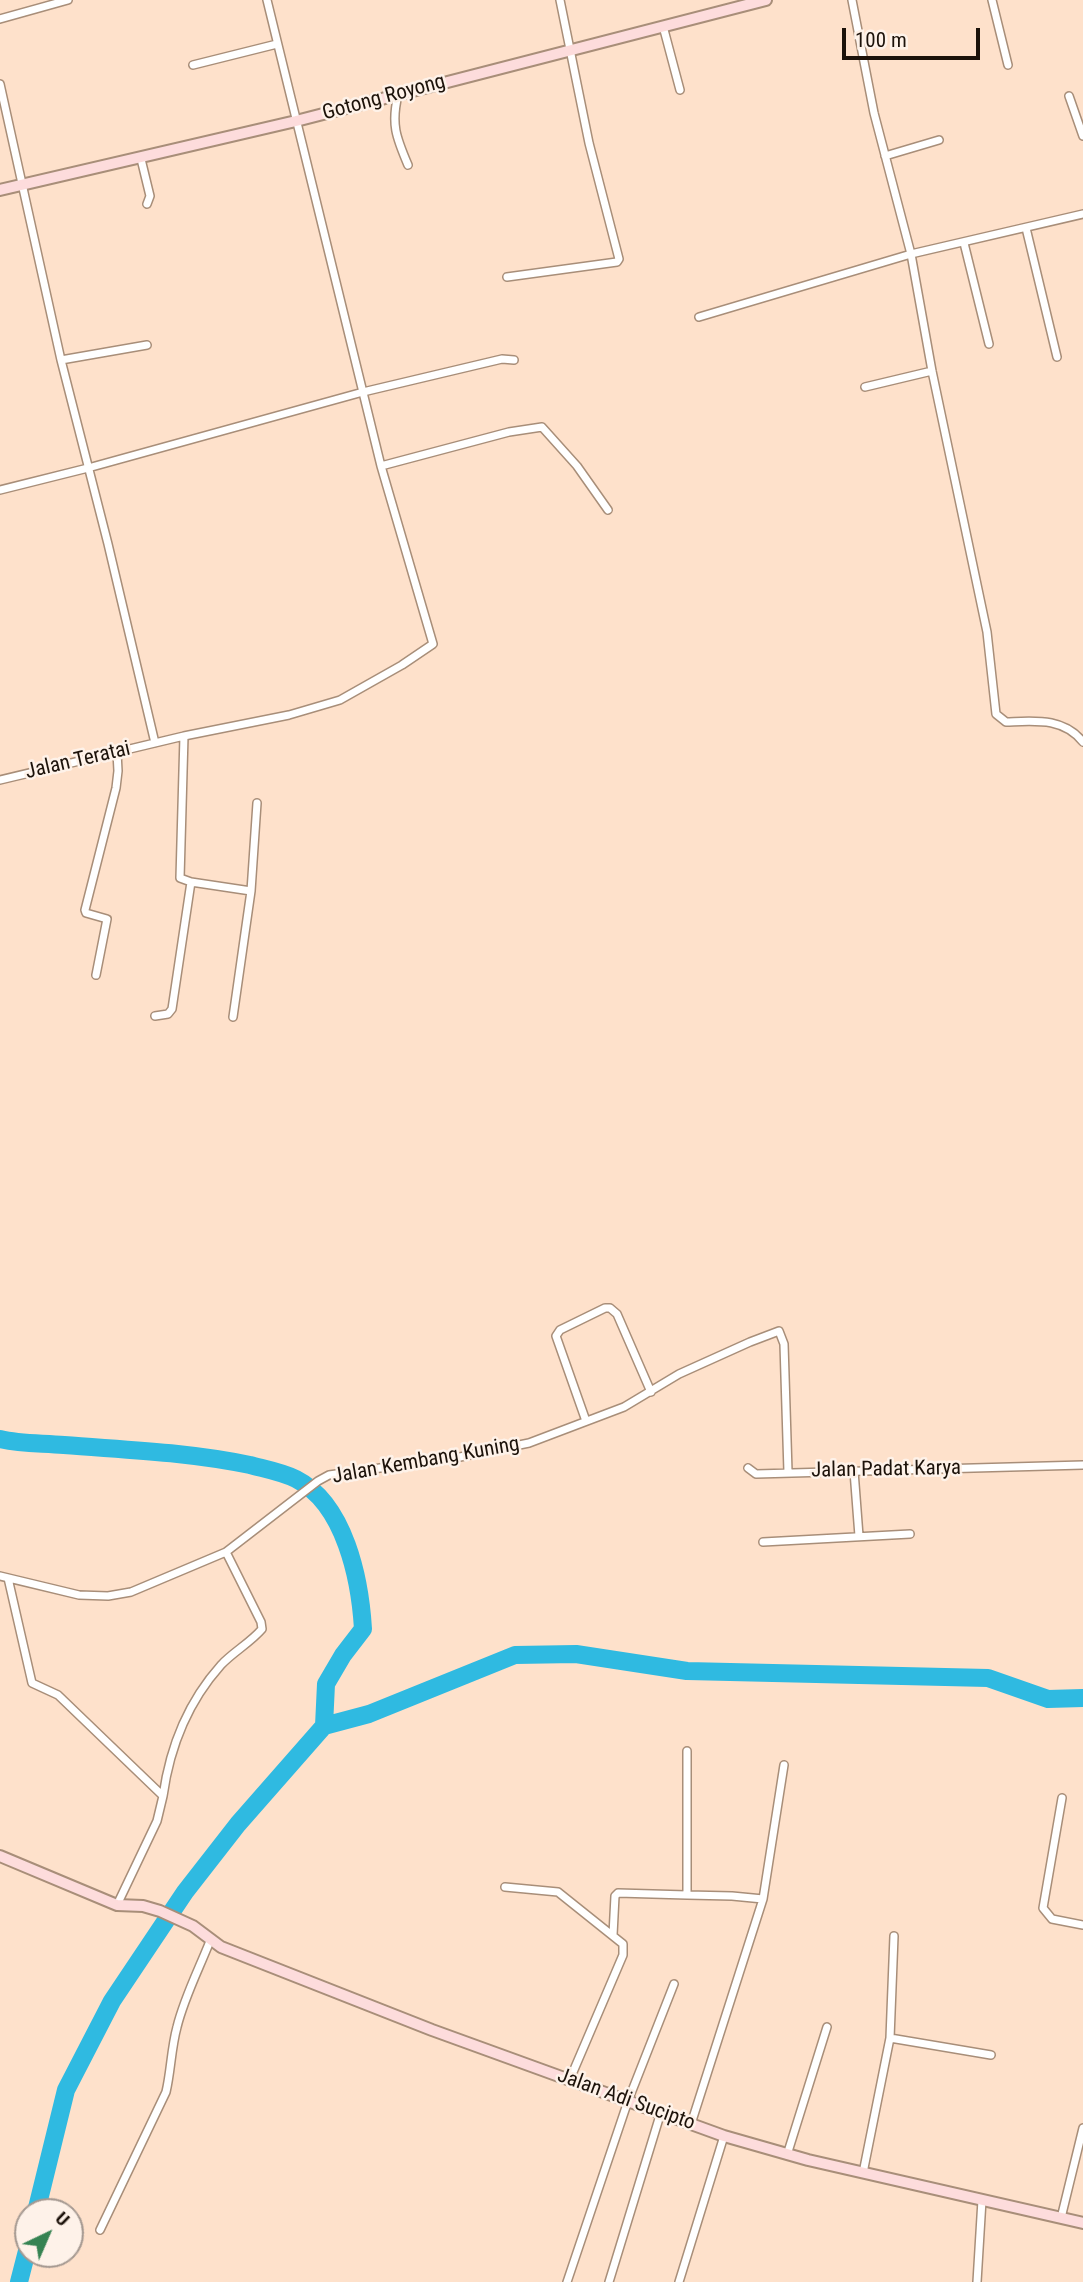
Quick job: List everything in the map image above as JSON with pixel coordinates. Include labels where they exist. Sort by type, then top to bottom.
[{"type":"street","points":[[0,19],[68,0]]},
{"type":"street","points":[[267,0],[382,466],[509,432],[542,427],[577,466],[608,510]]},
{"type":"street","points":[[508,277],[576,269],[617,262],[619,259],[589,143],[560,0]]},
{"type":"street","name":"Gotong Royong","points":[[0,190],[296,121],[766,0]]},
{"type":"street","points":[[852,0],[874,113],[911,254],[932,371],[987,632],[996,714],[1006,722],[1057,723],[1073,731],[1083,741]]},
{"type":"street","points":[[992,0],[1009,65]]},
{"type":"street","points":[[663,26],[680,90]]},
{"type":"street","points":[[193,65],[277,44]]},
{"type":"street","points":[[0,84],[4,117],[61,360],[155,743]]},
{"type":"street","points":[[398,95],[394,122],[408,165]]},
{"type":"street","points":[[1069,96],[1083,136]]},
{"type":"street","points":[[885,156],[939,140]]},
{"type":"street","points":[[141,159],[150,196],[147,204]]},
{"type":"street","points":[[699,317],[911,254],[1083,214]]},
{"type":"street","points":[[1026,228],[1056,357]]},
{"type":"street","points":[[964,243],[989,344]]},
{"type":"street","points":[[61,360],[147,345]]},
{"type":"street","points":[[0,490],[363,392],[502,359],[514,360]]},
{"type":"street","points":[[865,387],[932,371]]},
{"type":"street","name":"Jalan Teratai","points":[[0,780],[340,701],[433,644],[382,466]]},
{"type":"street","points":[[184,736],[179,875],[183,880],[191,882],[251,891]]},
{"type":"street","points":[[96,975],[107,919],[86,913],[85,910],[116,788],[117,752]]},
{"type":"street","points":[[233,1017],[251,891],[257,803]]},
{"type":"street","points":[[155,1016],[168,1014],[172,1009],[191,882]]},
{"type":"street","points":[[586,1421],[556,1336],[560,1330],[605,1308],[610,1308],[617,1314],[651,1392]]},
{"type":"street","name":"Jalan Kembang Kuning","points":[[4,1577],[79,1595],[108,1596],[131,1592],[226,1552],[318,1481],[340,1472],[460,1457],[528,1443],[624,1407],[679,1374],[779,1331]]},
{"type":"street","name":"Jalan Padat Karya","points":[[779,1331],[783,1344],[788,1472],[1083,1465]]},
{"type":"street","points":[[748,1468],[756,1474],[788,1472]]},
{"type":"street","points":[[854,1471],[859,1535]]},
{"type":"street","points":[[764,1542],[910,1534]]},
{"type":"street","points":[[117,1905],[153,1830],[161,1807],[168,1761],[175,1739],[192,1707],[221,1665],[261,1629],[261,1622],[226,1552]]},
{"type":"street","points":[[4,1577],[32,1684],[58,1695],[163,1796]]},
{"type":"street","points":[[687,1751],[687,1895]]},
{"type":"street","points":[[691,2124],[763,1899],[784,1765]]},
{"type":"street","points":[[1062,1798],[1043,1908],[1052,1919],[1083,1925]]},
{"type":"street","name":"Jalan Adi Sucipto","points":[[0,1856],[117,1905],[160,1910],[187,1923],[210,1941],[432,2030],[724,2136],[787,2155],[1083,2223]]},
{"type":"street","points":[[505,1887],[558,1892],[623,1944],[623,1955],[570,2079]]},
{"type":"street","points":[[613,1935],[615,1896],[618,1893],[763,1899]]},
{"type":"street","points":[[863,2173],[890,2038],[894,1936]]},
{"type":"street","points":[[100,2230],[166,2092],[179,2018],[210,1941]]},
{"type":"street","points":[[567,2282],[628,2101],[674,1984]]},
{"type":"street","points":[[787,2155],[827,2027]]},
{"type":"street","points":[[890,2038],[991,2055]]},
{"type":"street","points":[[609,2282],[661,2112]]},
{"type":"street","points":[[1061,2218],[1083,2128]]},
{"type":"street","points":[[679,2282],[724,2136]]},
{"type":"street","points":[[977,2282],[982,2200]]},
{"type":"waterway","points":[[0,1439],[204,1457],[285,1474],[313,1491],[327,1506],[347,1545],[358,1588],[363,1629],[326,1684],[324,1726]]},
{"type":"waterway","points":[[39,2198],[66,2090],[112,2001],[185,1892],[238,1824],[324,1726],[369,1714],[515,1655],[576,1654],[687,1671],[988,1678],[1048,1699],[1083,1698]]},
{"type":"waterway","points":[[19,2282],[23,2268]]}]
